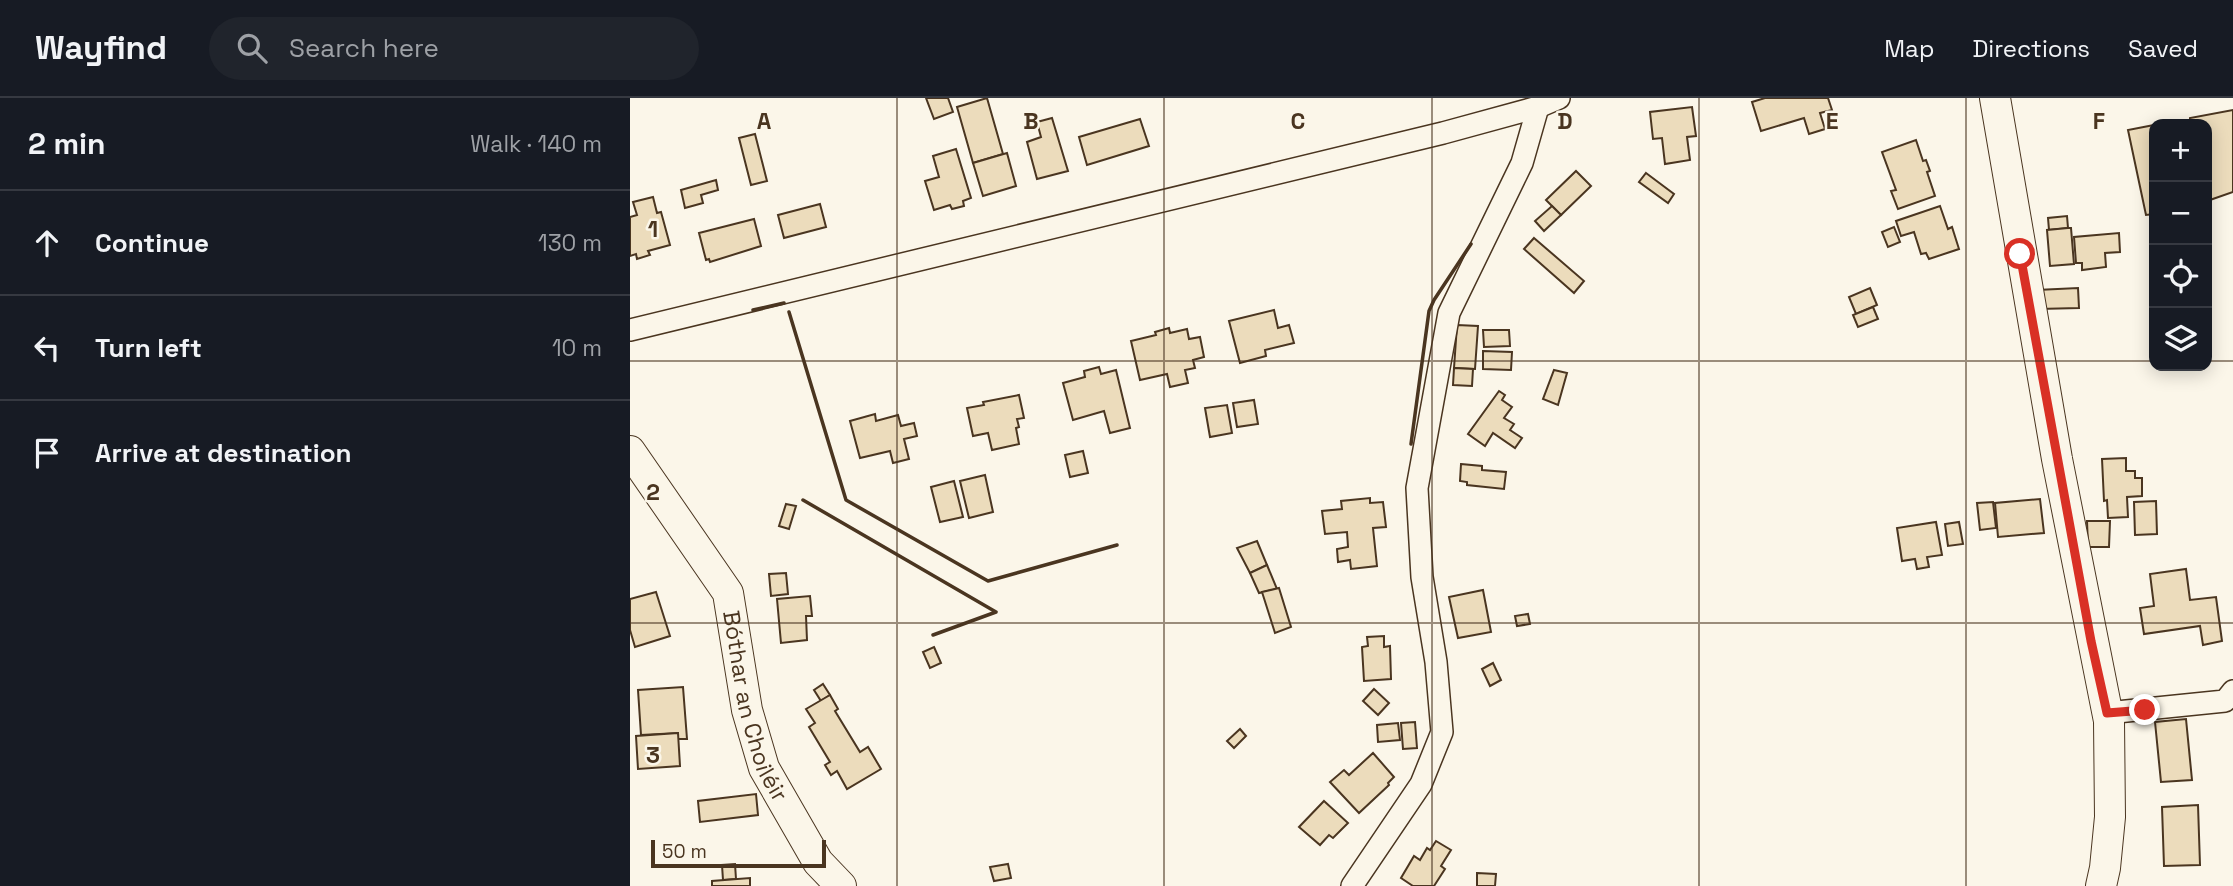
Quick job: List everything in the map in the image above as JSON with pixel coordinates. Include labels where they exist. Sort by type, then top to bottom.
[{"type":"street","points":[[630,330],[1429,136],[1538,107],[1559,98]]},
{"type":"street","points":[[1994,98],[2057,460],[2107,713],[2110,817],[2101,886]]},
{"type":"street","points":[[1352,886],[1421,784],[1442,732],[1437,662],[1422,577],[1417,488],[1449,313],[1522,163],[1538,107]]},
{"type":"street","name":"Bóthar an Choiléir","points":[[630,451],[728,593],[747,710],[764,768],[818,862],[841,886]]},
{"type":"street","points":[[2107,713],[2225,701],[2233,691]]},
{"type":"building","points":[[926,98],[948,98],[953,112],[934,119]]},
{"type":"building","points":[[987,98],[1003,154],[973,163],[957,107]]},
{"type":"building","points":[[1765,98],[1828,98],[1832,110],[1820,113],[1825,129],[1809,134],[1804,118],[1761,131],[1752,102]]},
{"type":"building","points":[[1692,107],[1696,136],[1687,137],[1690,160],[1665,164],[1662,138],[1653,139],[1650,112]]},
{"type":"building","points":[[2233,110],[2233,192],[2212,199],[2212,119],[2190,118]]},
{"type":"building","points":[[1052,118],[1068,171],[1037,179],[1027,142],[1041,137],[1037,122]]},
{"type":"building","points":[[1140,119],[1149,146],[1087,165],[1079,137]]},
{"type":"building","points":[[2149,126],[2149,215],[2146,215],[2128,130]]},
{"type":"building","points":[[755,134],[767,181],[751,185],[739,138]]},
{"type":"building","points":[[1916,140],[1923,161],[1926,160],[1930,171],[1927,172],[1935,196],[1898,209],[1891,191],[1896,190],[1882,152]]},
{"type":"building","points":[[956,149],[971,198],[963,201],[964,206],[952,209],[950,205],[934,210],[925,181],[939,177],[933,156]]},
{"type":"building","points":[[1007,153],[1016,186],[983,196],[973,163]]},
{"type":"building","points":[[1576,171],[1591,186],[1561,215],[1546,200]]},
{"type":"building","points":[[1646,173],[1674,194],[1668,203],[1639,182]]},
{"type":"building","points":[[716,180],[718,190],[701,195],[703,203],[685,208],[681,190]]},
{"type":"building","points":[[653,197],[657,213],[661,212],[670,245],[648,251],[650,255],[637,259],[636,254],[630,256],[630,217],[637,215],[633,202]]},
{"type":"building","points":[[820,204],[826,227],[784,238],[778,215]]},
{"type":"building","points":[[1552,206],[1561,215],[1544,231],[1535,221]]},
{"type":"building","points":[[1940,206],[1948,229],[1952,227],[1959,249],[1929,259],[1926,253],[1921,254],[1914,232],[1901,236],[1896,221]]},
{"type":"building","points":[[2067,216],[2068,228],[2049,230],[2048,218]]},
{"type":"building","points":[[754,219],[761,246],[710,262],[709,259],[706,260],[699,233]]},
{"type":"building","points":[[1894,227],[1900,242],[1888,247],[1882,232]]},
{"type":"building","points":[[2071,228],[2074,264],[2050,266],[2047,230]]},
{"type":"building","points":[[2119,233],[2120,252],[2105,253],[2106,267],[2082,270],[2082,263],[2076,263],[2074,237]]},
{"type":"building","points":[[1534,238],[1584,281],[1574,293],[1524,249]]},
{"type":"building","points":[[1870,288],[1877,305],[1856,314],[1849,297]]},
{"type":"building","points":[[2078,288],[2079,308],[2038,309],[2037,290]]},
{"type":"building","points":[[1873,307],[1878,319],[1858,327],[1853,315]]},
{"type":"building","points":[[1274,310],[1278,328],[1289,325],[1294,343],[1265,350],[1266,356],[1240,363],[1229,321]]},
{"type":"building","points":[[1457,325],[1478,326],[1475,369],[1454,368]]},
{"type":"building","points":[[1169,328],[1170,333],[1187,329],[1189,339],[1200,337],[1204,357],[1193,360],[1195,368],[1185,370],[1188,383],[1170,387],[1167,374],[1140,380],[1131,341],[1156,335],[1155,332]]},
{"type":"building","points":[[1483,330],[1509,330],[1510,346],[1484,347]]},
{"type":"building","points":[[1483,351],[1512,352],[1511,370],[1483,369]]},
{"type":"building","points":[[1099,367],[1101,374],[1116,370],[1130,428],[1110,433],[1104,411],[1073,420],[1063,383],[1085,377],[1084,371]]},
{"type":"building","points":[[1454,368],[1473,369],[1472,386],[1453,385]]},
{"type":"building","points":[[1554,370],[1567,373],[1558,405],[1543,399]]},
{"type":"building","points":[[1499,391],[1505,395],[1502,400],[1512,407],[1504,418],[1514,424],[1510,430],[1522,438],[1515,448],[1493,433],[1485,446],[1468,434]]},
{"type":"building","points":[[1019,395],[1024,418],[1017,419],[1019,444],[992,450],[988,433],[973,436],[967,408]]},
{"type":"building","points":[[1254,400],[1258,424],[1237,427],[1233,403]]},
{"type":"building","points":[[1227,405],[1232,433],[1210,437],[1205,408]]},
{"type":"building","points":[[875,414],[876,421],[898,415],[901,426],[914,423],[917,436],[904,439],[909,459],[893,463],[890,451],[860,458],[850,421]]},
{"type":"building","points":[[1083,451],[1088,473],[1070,477],[1065,455]]},
{"type":"building","points":[[2126,458],[2126,471],[2135,471],[2135,478],[2142,478],[2142,496],[2127,497],[2128,517],[2108,518],[2107,500],[2104,501],[2102,459]]},
{"type":"building","points":[[1461,464],[1482,466],[1482,470],[1506,472],[1504,489],[1467,485],[1467,482],[1460,481]]},
{"type":"building","points":[[985,475],[993,512],[969,518],[960,481]]},
{"type":"building","points":[[954,481],[963,517],[940,522],[931,487]]},
{"type":"building","points":[[1370,498],[1370,503],[1383,502],[1386,527],[1373,528],[1377,566],[1351,569],[1350,560],[1338,562],[1337,549],[1348,547],[1347,532],[1325,534],[1322,511],[1342,509],[1341,501]]},
{"type":"building","points":[[2040,499],[2044,533],[1998,537],[1995,503]]},
{"type":"building","points":[[2156,501],[2157,534],[2135,535],[2134,502]]},
{"type":"building","points":[[1993,502],[1996,528],[1980,530],[1977,503]]},
{"type":"building","points":[[786,504],[796,506],[789,529],[779,526]]},
{"type":"building","points":[[2087,521],[2110,521],[2109,547],[2088,547]]},
{"type":"building","points":[[1936,522],[1942,555],[1927,557],[1929,567],[1917,569],[1915,559],[1902,561],[1897,528]]},
{"type":"building","points":[[1959,522],[1963,544],[1948,546],[1945,524]]},
{"type":"building","points":[[1257,541],[1267,565],[1250,573],[1237,548]]},
{"type":"building","points":[[1267,565],[1277,589],[1259,593],[1250,573]]},
{"type":"building","points":[[2186,569],[2190,600],[2216,597],[2222,641],[2203,645],[2200,626],[2144,634],[2140,608],[2154,606],[2150,574]]},
{"type":"building","points":[[786,573],[788,594],[771,596],[769,574]]},
{"type":"building","points":[[1279,588],[1291,627],[1275,633],[1262,592]]},
{"type":"building","points":[[1483,590],[1491,632],[1458,638],[1449,597]]},
{"type":"building","points":[[656,592],[670,636],[635,647],[630,630],[630,599]]},
{"type":"building","points":[[810,596],[812,616],[806,616],[807,640],[781,643],[777,599]]},
{"type":"building","points":[[1528,614],[1530,624],[1517,626],[1515,616]]},
{"type":"building","points":[[1384,636],[1384,647],[1390,646],[1391,679],[1364,681],[1362,647],[1368,646],[1367,637]]},
{"type":"building","points":[[934,647],[941,663],[930,668],[923,652]]},
{"type":"building","points":[[1493,663],[1501,680],[1490,686],[1482,669]]},
{"type":"building","points":[[823,684],[830,695],[821,701],[814,690]]},
{"type":"building","points":[[683,687],[687,739],[678,739],[678,733],[641,735],[638,690]]},
{"type":"building","points":[[1374,689],[1389,703],[1378,715],[1363,701]]},
{"type":"building","points":[[830,695],[838,709],[835,711],[860,752],[868,747],[881,769],[847,789],[837,771],[831,775],[825,765],[830,762],[809,727],[815,723],[806,709]]},
{"type":"building","points":[[2186,719],[2192,780],[2161,782],[2155,722]]},
{"type":"building","points":[[1415,722],[1417,748],[1403,749],[1401,723]]},
{"type":"building","points":[[1398,723],[1400,740],[1378,742],[1377,725]]},
{"type":"building","points":[[1240,729],[1246,736],[1234,748],[1227,741]]},
{"type":"building","points":[[678,733],[680,766],[638,769],[636,736]]},
{"type":"building","points":[[1373,753],[1394,777],[1359,813],[1330,782],[1344,770],[1349,775]]},
{"type":"building","points":[[756,794],[758,815],[700,822],[698,801]]},
{"type":"building","points":[[1324,801],[1348,823],[1333,838],[1329,835],[1320,845],[1299,827]]},
{"type":"building","points":[[2198,805],[2200,865],[2164,866],[2162,807]]},
{"type":"building","points":[[1436,841],[1451,850],[1441,866],[1445,869],[1434,886],[1413,886],[1401,878],[1414,856],[1420,860],[1427,848],[1430,850]]},
{"type":"building","points":[[735,864],[736,879],[723,880],[722,865]]},
{"type":"building","points":[[1008,864],[1011,878],[994,881],[990,867]]},
{"type":"building","points":[[1477,873],[1496,874],[1495,886],[1477,886]]},
{"type":"building","points":[[750,878],[750,886],[712,886],[712,881]]},
{"type":"wall","points":[[1411,444],[1429,311],[1471,244]]},
{"type":"wall","points":[[753,310],[784,303]]},
{"type":"wall","points":[[789,312],[846,500],[988,581],[1117,545]]},
{"type":"wall","points":[[803,500],[996,612],[933,635]]},
{"type":"route","points":[[2020,254],[2091,641],[2107,713],[2145,710]]}]
